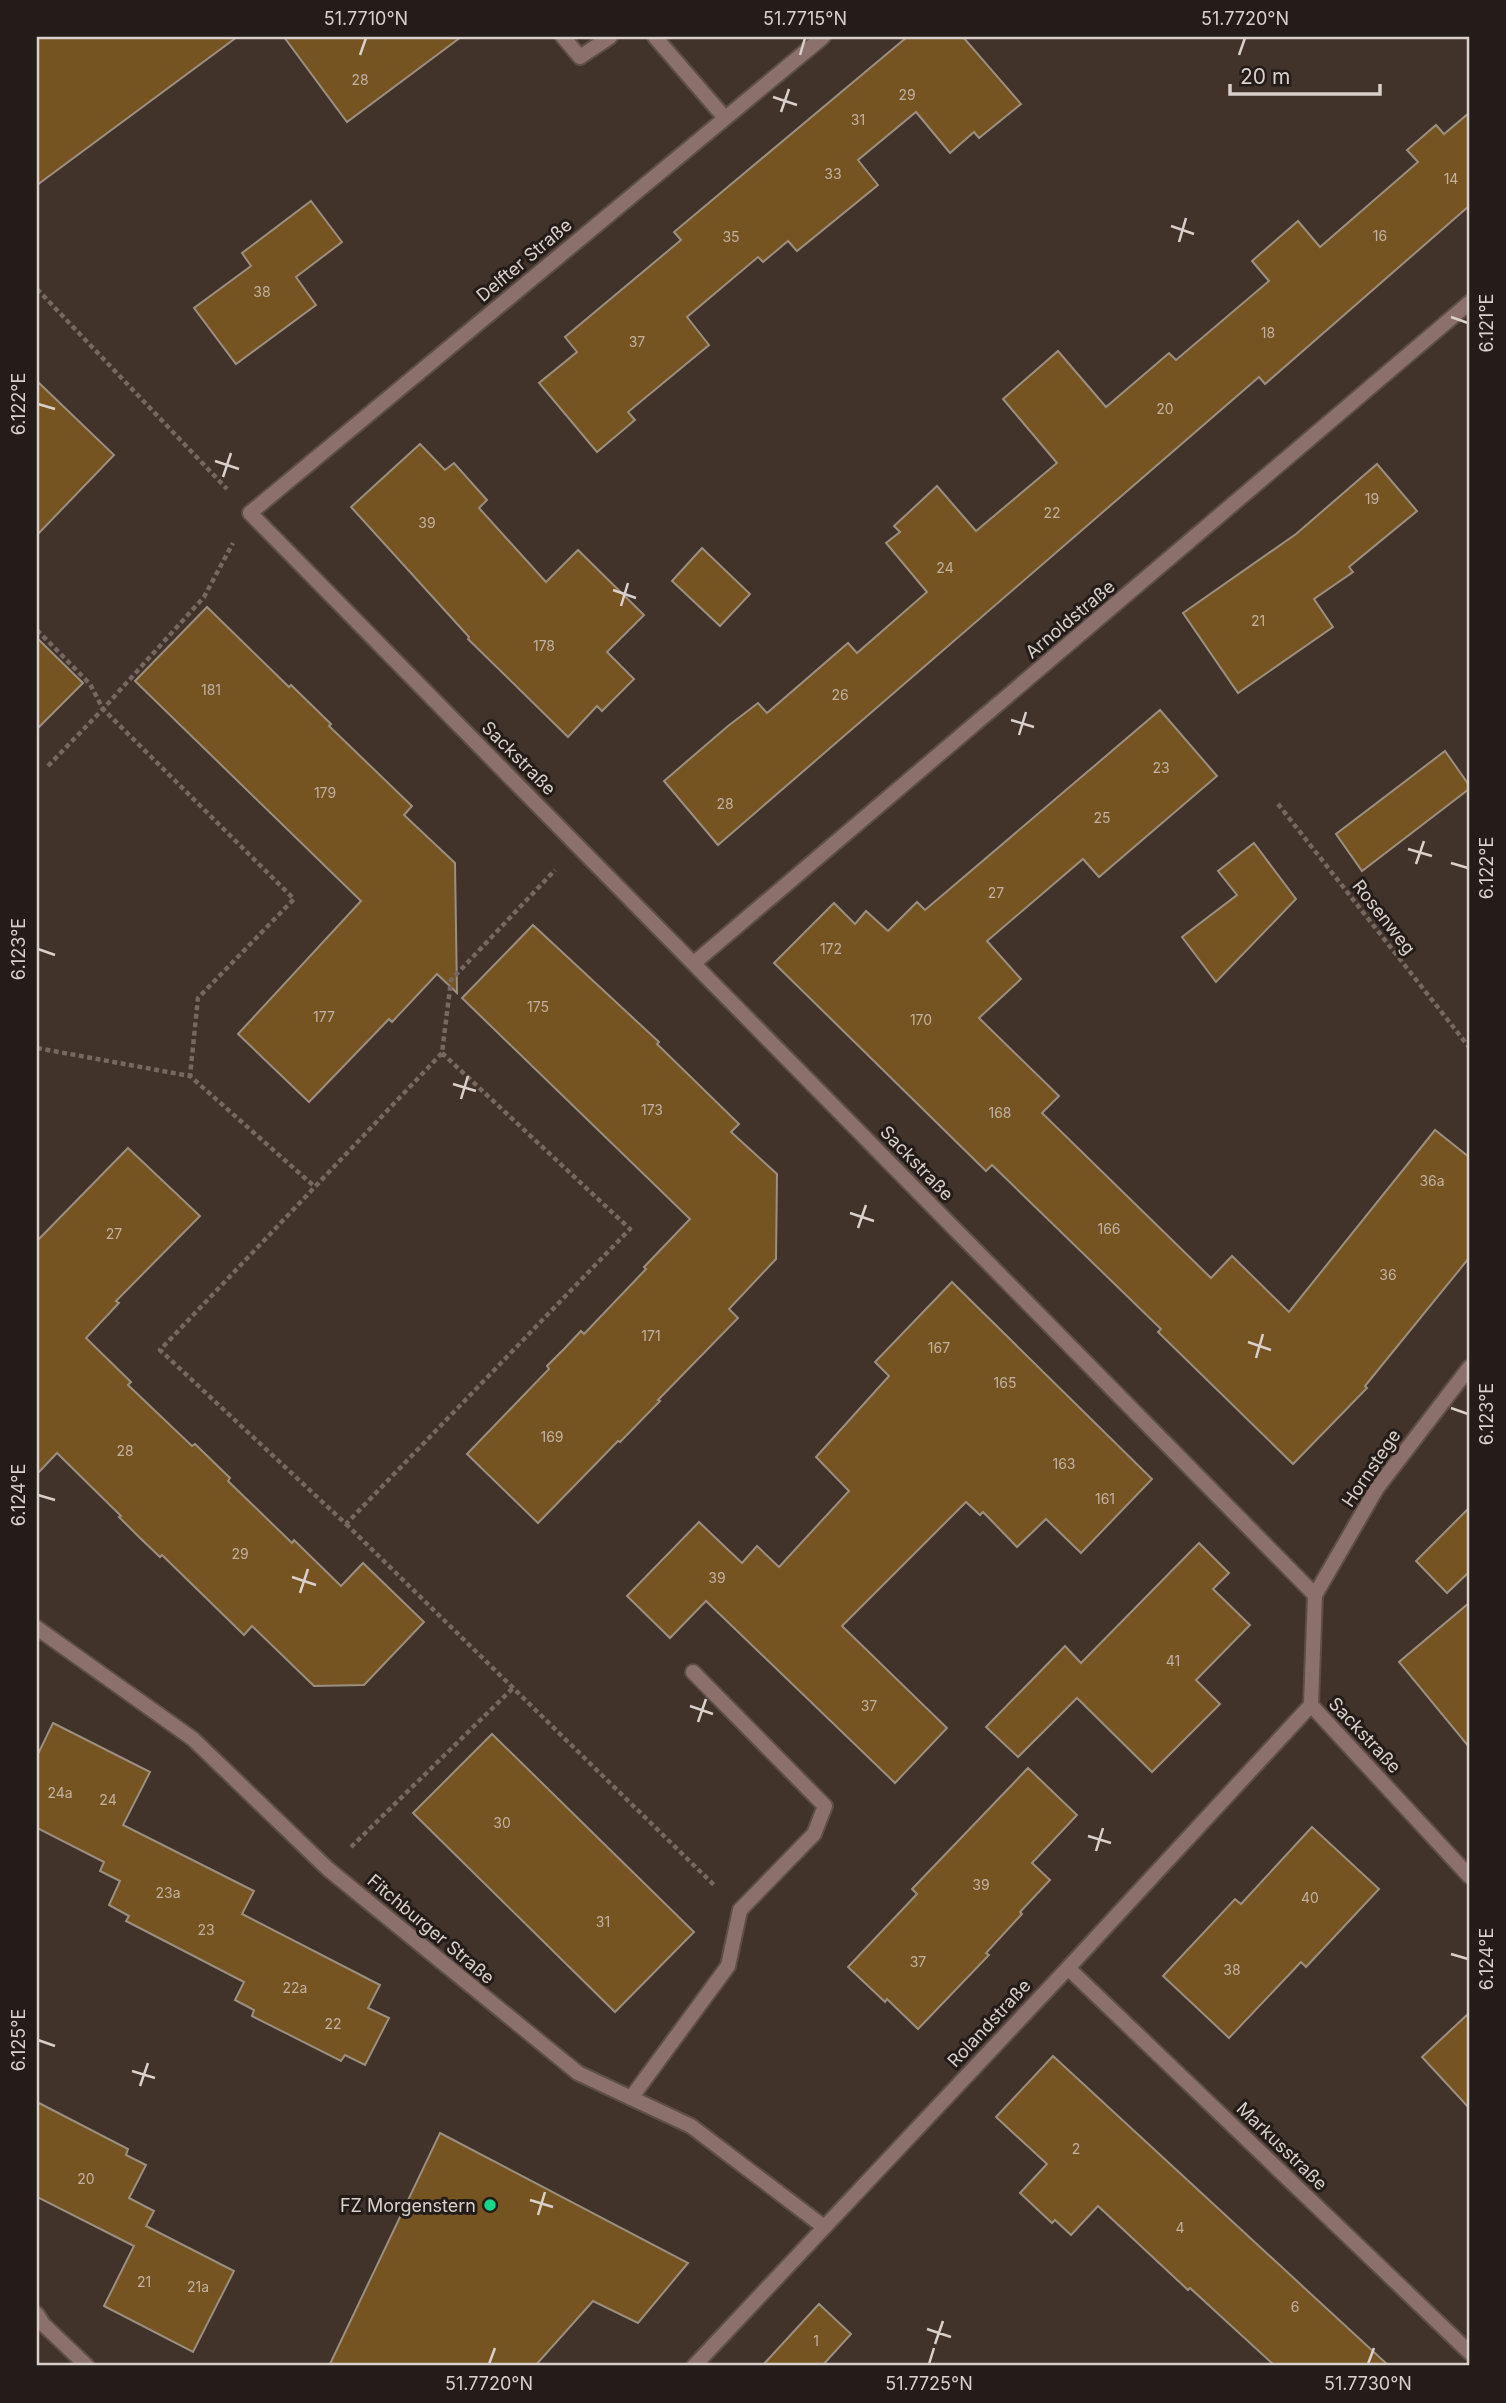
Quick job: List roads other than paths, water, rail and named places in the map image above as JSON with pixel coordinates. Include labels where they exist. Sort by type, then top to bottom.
[{"type":"street","points":[[563,37],[580,57],[610,37]]},
{"type":"street","points":[[655,37],[725,118]]},
{"type":"street","name":"Delfter Straße","points":[[250,513],[823,37]]},
{"type":"street","name":"Arnoldstraße","points":[[694,963],[1469,303]]},
{"type":"street","name":"Sackstraße","points":[[250,513],[1315,1595],[1311,1705],[1469,1876]]},
{"type":"street","name":"Hornstege","points":[[1315,1595],[1377,1488],[1469,1368]]},
{"type":"street","name":"Fitchburger Straße","points":[[37,1628],[193,1739],[328,1869],[578,2073],[691,2126],[824,2227]]},
{"type":"street","points":[[631,2098],[728,1966],[740,1910],[814,1834],[825,1807],[693,1672]]},
{"type":"street","name":"Rolandstraße","points":[[694,2366],[1311,1705]]},
{"type":"street","name":"Markusstraße","points":[[1068,1968],[1469,2352]]},
{"type":"street","points":[[37,2314],[43,2324],[87,2366]]},
{"type":"place","name":"FZ Morgenstern","points":[[490,2205]]}]
